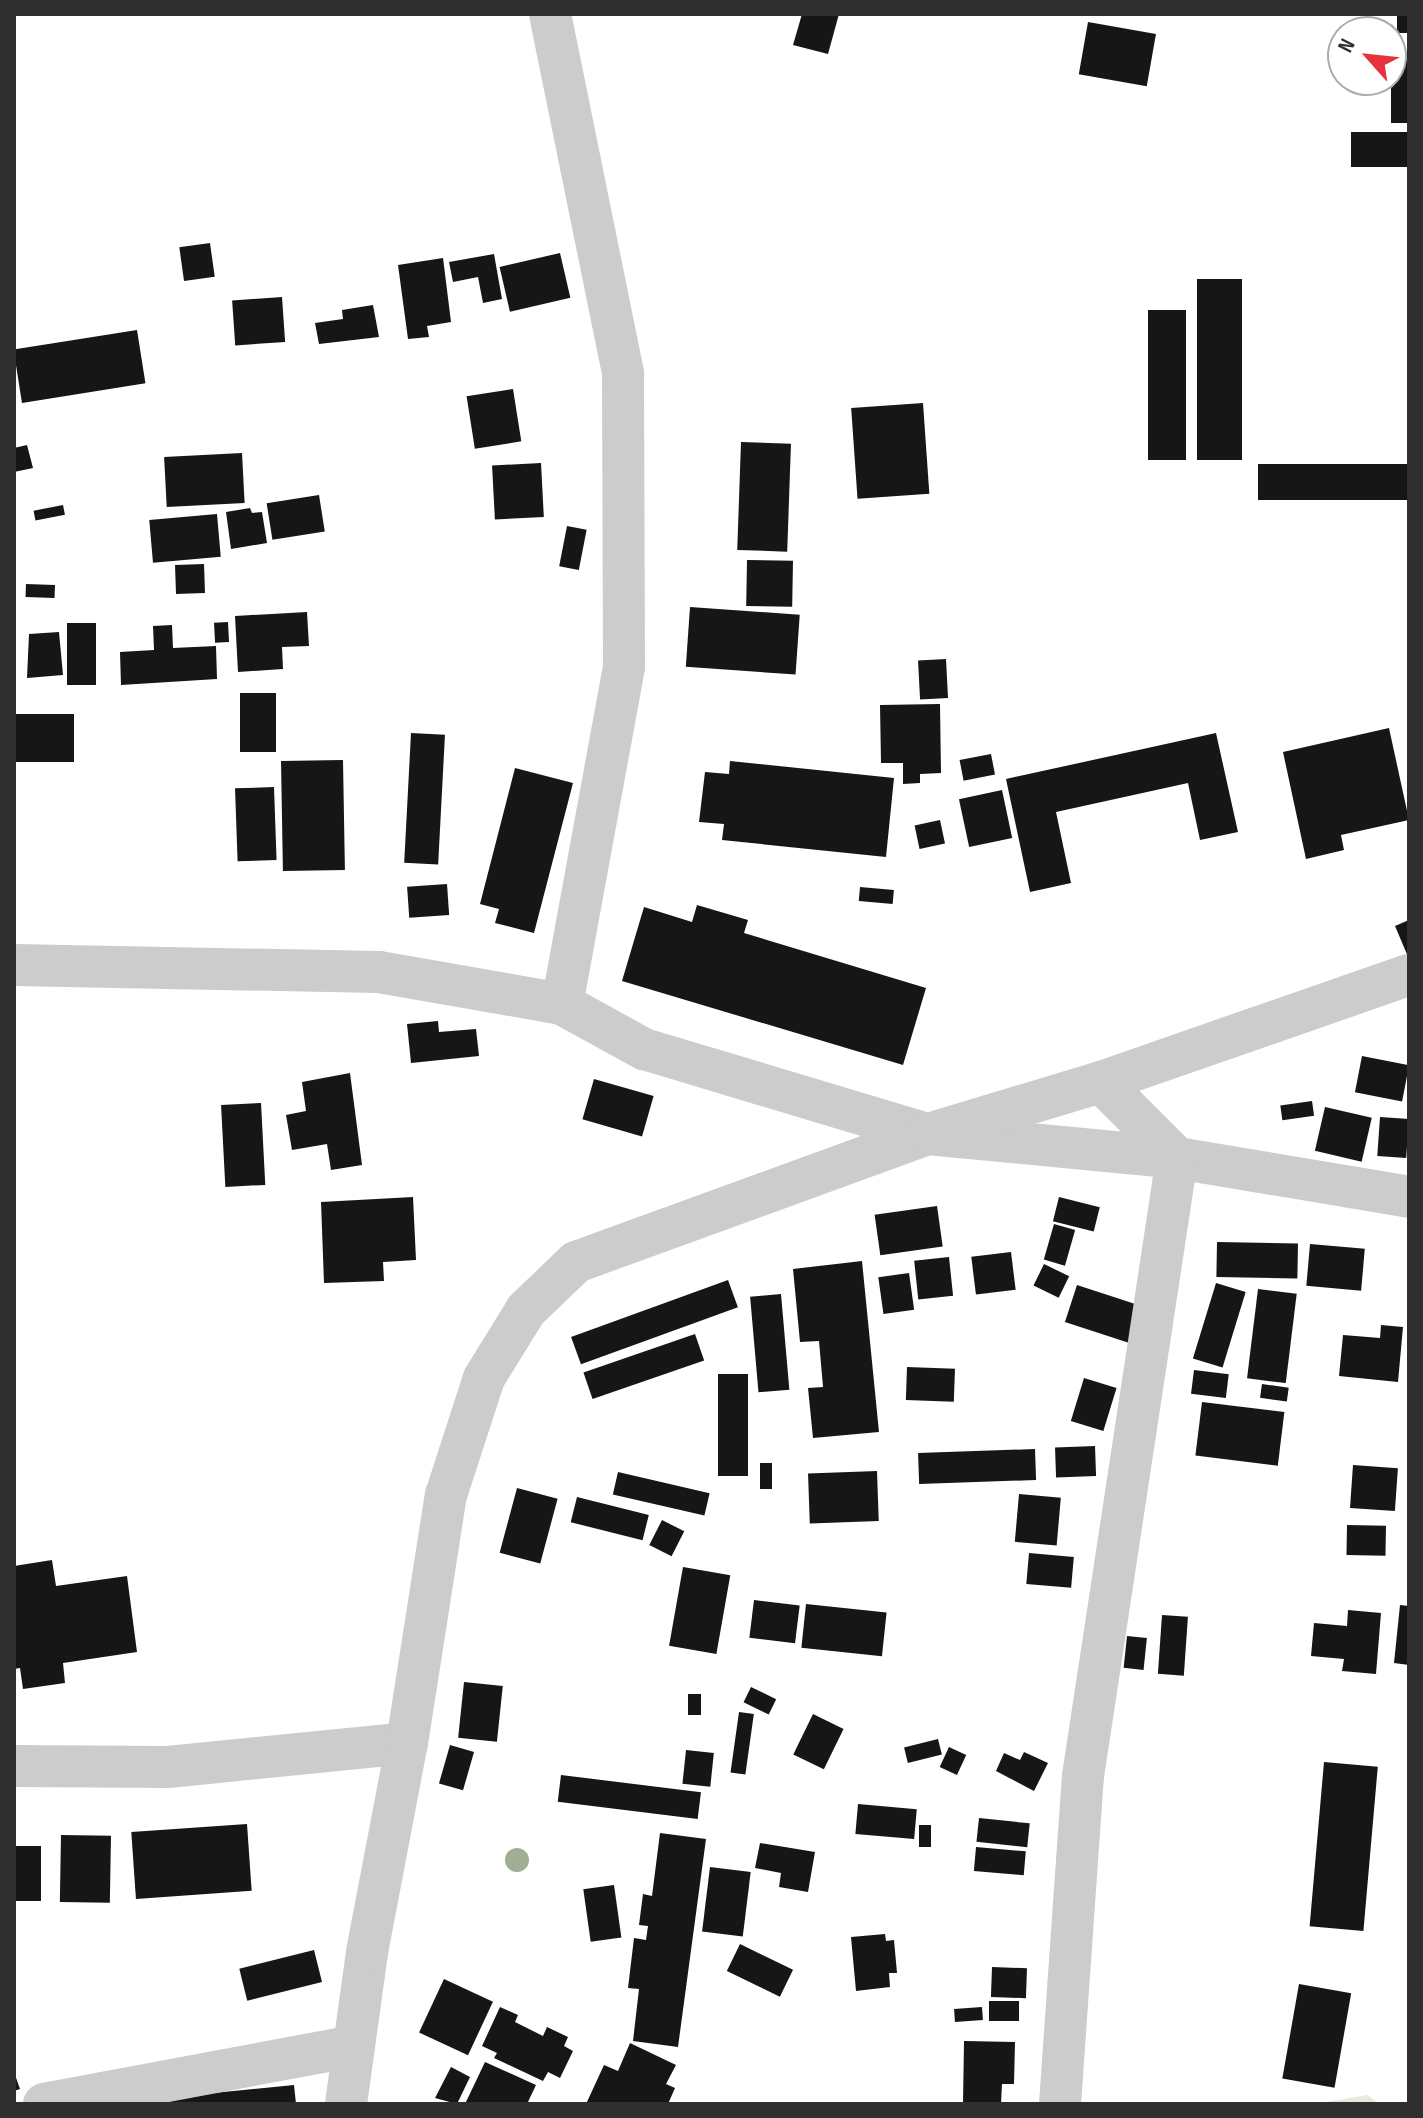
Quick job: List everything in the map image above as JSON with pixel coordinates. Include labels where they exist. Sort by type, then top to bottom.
[{"type":"street","points":[[550,14],[623,389],[624,667],[562,1004]]},
{"type":"street","points":[[14,965],[379,972],[562,1004],[644,1049],[928,1134],[1177,1158],[1409,1197]]},
{"type":"street","points":[[346,2104],[367,1952],[407,1743],[446,1495],[484,1378],[526,1310],[576,1262],[928,1134],[1101,1082],[1409,975]]},
{"type":"street","points":[[1101,1082],[1177,1158]]},
{"type":"street","points":[[1060,2104],[1083,1776],[1177,1158]]},
{"type":"street","points":[[14,1766],[168,1767],[407,1743]]},
{"type":"street","points":[[44,2104],[354,2046]]},
{"type":"green space","points":[[1368,2095],[1379,2104],[1314,2104]]},
{"type":"building","points":[[802,14],[839,14],[828,54],[793,45]]},
{"type":"building","points":[[1409,14],[1409,33],[1407,16],[1397,16]]},
{"type":"building","points":[[1088,22],[1156,34],[1147,86],[1079,74]]},
{"type":"building","points":[[1409,53],[1409,123],[1391,123],[1391,96],[1407,96]]},
{"type":"building","points":[[1351,132],[1409,132],[1409,167],[1351,167]]},
{"type":"building","points":[[210,243],[215,277],[184,281],[179,247]]},
{"type":"building","points":[[560,253],[570,298],[510,312],[500,267]]},
{"type":"building","points":[[494,254],[502,299],[483,303],[478,277],[453,282],[449,262]]},
{"type":"building","points":[[443,258],[451,322],[427,326],[429,337],[408,339],[398,265]]},
{"type":"building","points":[[1197,279],[1242,279],[1242,460],[1197,460]]},
{"type":"building","points":[[282,297],[285,342],[235,345],[232,300]]},
{"type":"building","points":[[373,305],[379,337],[319,344],[315,323],[343,319],[342,310]]},
{"type":"building","points":[[1148,310],[1186,310],[1186,460],[1148,460]]},
{"type":"building","points":[[137,330],[145,383],[22,403],[14,349]]},
{"type":"building","points":[[513,389],[521,441],[475,449],[467,396]]},
{"type":"building","points":[[923,403],[929,494],[858,499],[851,408]]},
{"type":"building","points":[[741,442],[791,444],[787,552],[737,550]]},
{"type":"building","points":[[27,445],[33,468],[14,472],[14,448]]},
{"type":"building","points":[[242,453],[245,503],[167,507],[164,457]]},
{"type":"building","points":[[541,463],[544,517],[495,519],[492,466]]},
{"type":"building","points":[[1258,464],[1409,464],[1409,500],[1258,500]]},
{"type":"building","points":[[319,495],[325,532],[272,540],[267,503]]},
{"type":"building","points":[[63,505],[65,515],[35,521],[34,511]]},
{"type":"building","points":[[250,508],[252,513],[262,512],[267,543],[231,549],[226,512]]},
{"type":"building","points":[[217,514],[221,557],[153,563],[149,520]]},
{"type":"building","points":[[567,526],[587,530],[579,570],[559,566]]},
{"type":"building","points":[[747,560],[793,561],[792,607],[746,606]]},
{"type":"building","points":[[204,564],[205,593],[176,594],[175,565]]},
{"type":"building","points":[[26,584],[55,585],[55,598],[26,597]]},
{"type":"building","points":[[690,607],[800,615],[796,675],[686,667]]},
{"type":"building","points":[[307,612],[309,646],[282,647],[283,669],[238,672],[235,616]]},
{"type":"building","points":[[228,622],[229,642],[215,643],[214,623]]},
{"type":"building","points":[[67,623],[96,623],[96,685],[67,685]]},
{"type":"building","points":[[172,625],[173,648],[216,646],[217,679],[121,685],[120,652],[154,650],[153,626]]},
{"type":"building","points":[[59,632],[63,675],[27,678],[29,634]]},
{"type":"building","points":[[946,659],[948,698],[920,699],[918,660]]},
{"type":"building","points":[[240,693],[276,693],[276,752],[240,752]]},
{"type":"building","points":[[940,704],[941,773],[920,774],[920,783],[903,784],[903,763],[881,763],[880,705]]},
{"type":"building","points":[[14,714],[74,714],[74,762],[14,762]]},
{"type":"building","points":[[1389,728],[1409,820],[1341,835],[1344,850],[1306,859],[1283,752]]},
{"type":"building","points":[[411,733],[445,735],[438,865],[404,863]]},
{"type":"building","points":[[1216,733],[1238,832],[1200,840],[1188,783],[1056,812],[1071,883],[1030,892],[1006,779]]},
{"type":"building","points":[[991,754],[995,775],[964,781],[960,760]]},
{"type":"building","points":[[343,760],[345,870],[283,871],[281,761]]},
{"type":"building","points":[[730,761],[894,778],[886,857],[722,840],[724,824],[699,822],[705,772],[729,774]]},
{"type":"building","points":[[515,768],[573,783],[534,933],[495,923],[499,909],[480,904]]},
{"type":"building","points":[[274,787],[277,860],[238,861],[235,788]]},
{"type":"building","points":[[1002,790],[1012,838],[969,847],[959,799]]},
{"type":"building","points":[[940,820],[945,843],[920,849],[915,825]]},
{"type":"building","points":[[447,884],[449,915],[409,918],[407,887]]},
{"type":"building","points":[[860,887],[894,890],[893,904],[859,901]]},
{"type":"building","points":[[697,905],[748,920],[744,933],[926,988],[903,1065],[622,981],[644,907],[692,922]]},
{"type":"building","points":[[1409,920],[1409,959],[1395,926]]},
{"type":"building","points":[[438,1021],[439,1032],[476,1029],[479,1056],[411,1063],[407,1024]]},
{"type":"building","points":[[1362,1056],[1409,1065],[1402,1101],[1355,1092]]},
{"type":"building","points":[[350,1073],[362,1165],[331,1170],[327,1144],[292,1150],[286,1115],[306,1111],[302,1082]]},
{"type":"building","points":[[594,1079],[654,1096],[642,1136],[582,1119]]},
{"type":"building","points":[[1312,1101],[1314,1116],[1282,1120],[1280,1105]]},
{"type":"building","points":[[261,1103],[265,1185],[225,1187],[221,1105]]},
{"type":"building","points":[[1325,1107],[1372,1118],[1362,1162],[1315,1151]]},
{"type":"building","points":[[1380,1117],[1409,1119],[1406,1158],[1377,1156]]},
{"type":"building","points":[[413,1197],[416,1260],[383,1262],[384,1281],[324,1283],[321,1202]]},
{"type":"building","points":[[1059,1197],[1100,1207],[1094,1231],[1053,1221]]},
{"type":"building","points":[[937,1206],[943,1247],[880,1255],[875,1215]]},
{"type":"building","points":[[1054,1224],[1075,1230],[1065,1266],[1044,1260]]},
{"type":"building","points":[[1217,1242],[1298,1243],[1297,1278],[1216,1277]]},
{"type":"building","points":[[1310,1244],[1365,1249],[1361,1291],[1306,1286]]},
{"type":"building","points":[[1011,1252],[1016,1290],[976,1295],[971,1257]]},
{"type":"building","points":[[949,1257],[953,1296],[918,1299],[914,1261]]},
{"type":"building","points":[[862,1261],[879,1432],[813,1438],[808,1388],[823,1387],[819,1341],[800,1342],[793,1269]]},
{"type":"building","points":[[1044,1264],[1069,1276],[1059,1298],[1033,1286]]},
{"type":"building","points":[[909,1273],[914,1310],[883,1314],[878,1277]]},
{"type":"building","points":[[728,1280],[738,1307],[581,1364],[571,1337]]},
{"type":"building","points":[[1216,1283],[1246,1292],[1223,1368],[1193,1359]]},
{"type":"building","points":[[1077,1285],[1152,1309],[1140,1347],[1065,1322]]},
{"type":"building","points":[[1258,1289],[1297,1294],[1286,1383],[1247,1378]]},
{"type":"building","points":[[781,1294],[789,1390],[758,1392],[750,1297]]},
{"type":"building","points":[[1381,1325],[1403,1327],[1398,1382],[1339,1376],[1343,1335],[1380,1338]]},
{"type":"building","points":[[695,1334],[704,1360],[593,1399],[583,1372]]},
{"type":"building","points":[[907,1367],[955,1369],[954,1402],[906,1400]]},
{"type":"building","points":[[1194,1370],[1229,1374],[1226,1398],[1191,1394]]},
{"type":"building","points":[[718,1374],[748,1374],[748,1476],[718,1476]]},
{"type":"building","points":[[1084,1378],[1117,1388],[1103,1431],[1071,1421]]},
{"type":"building","points":[[1262,1384],[1289,1388],[1287,1402],[1260,1398]]},
{"type":"building","points":[[1202,1402],[1284,1412],[1278,1466],[1195,1456]]},
{"type":"building","points":[[1095,1446],[1096,1476],[1056,1477],[1055,1447]]},
{"type":"building","points":[[1035,1449],[1036,1480],[919,1484],[918,1453]]},
{"type":"building","points":[[760,1463],[772,1463],[772,1489],[760,1489]]},
{"type":"building","points":[[1353,1465],[1398,1468],[1395,1511],[1350,1508]]},
{"type":"building","points":[[877,1471],[879,1521],[810,1523],[808,1473]]},
{"type":"building","points":[[618,1472],[710,1493],[704,1516],[613,1494]]},
{"type":"building","points":[[517,1488],[558,1499],[540,1564],[500,1553]]},
{"type":"building","points":[[1019,1494],[1061,1498],[1057,1545],[1015,1542]]},
{"type":"building","points":[[577,1497],[649,1515],[643,1540],[571,1522]]},
{"type":"building","points":[[662,1520],[684,1531],[672,1556],[649,1545]]},
{"type":"building","points":[[1347,1525],[1386,1526],[1385,1556],[1346,1555]]},
{"type":"building","points":[[1029,1553],[1074,1557],[1071,1588],[1026,1584]]},
{"type":"building","points":[[52,1560],[56,1586],[127,1576],[137,1652],[63,1663],[65,1683],[23,1689],[20,1668],[14,1669],[14,1566]]},
{"type":"building","points":[[683,1567],[730,1575],[716,1654],[669,1646]]},
{"type":"building","points":[[754,1600],[800,1606],[795,1643],[749,1638]]},
{"type":"building","points":[[806,1604],[887,1612],[882,1656],[801,1648]]},
{"type":"building","points":[[1400,1605],[1409,1606],[1409,1665],[1394,1663]]},
{"type":"building","points":[[1348,1610],[1381,1613],[1376,1674],[1342,1671],[1344,1659],[1311,1656],[1314,1623],[1347,1626]]},
{"type":"building","points":[[1162,1615],[1188,1617],[1184,1676],[1158,1674]]},
{"type":"building","points":[[1127,1636],[1147,1638],[1144,1670],[1124,1668]]},
{"type":"building","points":[[464,1682],[503,1686],[497,1742],[458,1738]]},
{"type":"building","points":[[751,1687],[776,1699],[769,1715],[744,1702]]},
{"type":"building","points":[[688,1694],[701,1694],[701,1715],[688,1715]]},
{"type":"building","points":[[739,1712],[754,1714],[745,1774],[731,1772]]},
{"type":"building","points":[[813,1714],[844,1729],[824,1769],[793,1754]]},
{"type":"building","points":[[938,1739],[942,1755],[908,1763],[904,1747]]},
{"type":"building","points":[[450,1745],[474,1752],[463,1790],[439,1783]]},
{"type":"building","points":[[949,1747],[966,1755],[957,1775],[940,1767]]},
{"type":"building","points":[[686,1750],[714,1753],[710,1787],[682,1784]]},
{"type":"building","points":[[1024,1752],[1048,1763],[1034,1791],[996,1771],[1004,1753],[1020,1760]]},
{"type":"building","points":[[1324,1762],[1378,1767],[1363,1931],[1310,1926]]},
{"type":"building","points":[[561,1775],[701,1792],[698,1819],[558,1802]]},
{"type":"building","points":[[858,1804],[917,1809],[914,1839],[855,1834]]},
{"type":"building","points":[[979,1818],[1030,1823],[1027,1847],[976,1842]]},
{"type":"building","points":[[247,1824],[252,1891],[136,1899],[131,1832]]},
{"type":"building","points":[[919,1825],[931,1825],[931,1847],[919,1847]]},
{"type":"building","points":[[660,1833],[706,1839],[678,2047],[633,2041],[639,1989],[628,1988],[634,1938],[646,1940],[648,1926],[639,1925],[643,1894],[652,1896]]},
{"type":"building","points":[[61,1835],[111,1836],[110,1903],[60,1902]]},
{"type":"building","points":[[760,1843],[815,1852],[808,1892],[779,1887],[781,1873],[755,1868]]},
{"type":"building","points":[[14,1846],[41,1846],[41,1901],[14,1901]]},
{"type":"building","points":[[976,1847],[1026,1851],[1024,1875],[974,1871]]},
{"type":"building","points":[[710,1867],[751,1872],[743,1937],[702,1932]]},
{"type":"building","points":[[614,1885],[621,1937],[591,1942],[583,1889]]},
{"type":"building","points":[[885,1934],[886,1941],[894,1940],[897,1973],[889,1973],[890,1987],[856,1991],[851,1937]]},
{"type":"building","points":[[740,1944],[793,1970],[780,1997],[727,1971]]},
{"type":"building","points":[[314,1950],[322,1982],[247,2001],[239,1969]]},
{"type":"building","points":[[992,1967],[1027,1968],[1026,1998],[991,1997]]},
{"type":"building","points":[[444,1979],[493,2002],[468,2055],[419,2032]]},
{"type":"building","points":[[1299,1984],[1351,1993],[1335,2088],[1282,2079]]},
{"type":"building","points":[[989,2001],[1019,2001],[1019,2021],[989,2021]]},
{"type":"building","points":[[500,2007],[518,2015],[515,2022],[543,2036],[547,2027],[568,2037],[564,2046],[573,2051],[560,2078],[548,2072],[543,2081],[494,2058],[497,2053],[482,2046]]},
{"type":"building","points":[[982,2007],[983,2020],[955,2022],[954,2009]]},
{"type":"building","points":[[964,2041],[1015,2042],[1014,2084],[1002,2084],[1001,2104],[963,2104]]},
{"type":"building","points":[[630,2043],[676,2065],[666,2084],[675,2088],[668,2104],[586,2104],[604,2065],[618,2071]]},
{"type":"building","points":[[485,2062],[536,2085],[527,2104],[465,2104]]},
{"type":"building","points":[[451,2067],[470,2077],[457,2104],[435,2098]]},
{"type":"building","points":[[14,2072],[20,2089],[14,2091]]},
{"type":"building","points":[[294,2085],[296,2104],[162,2104],[162,2098]]}]
